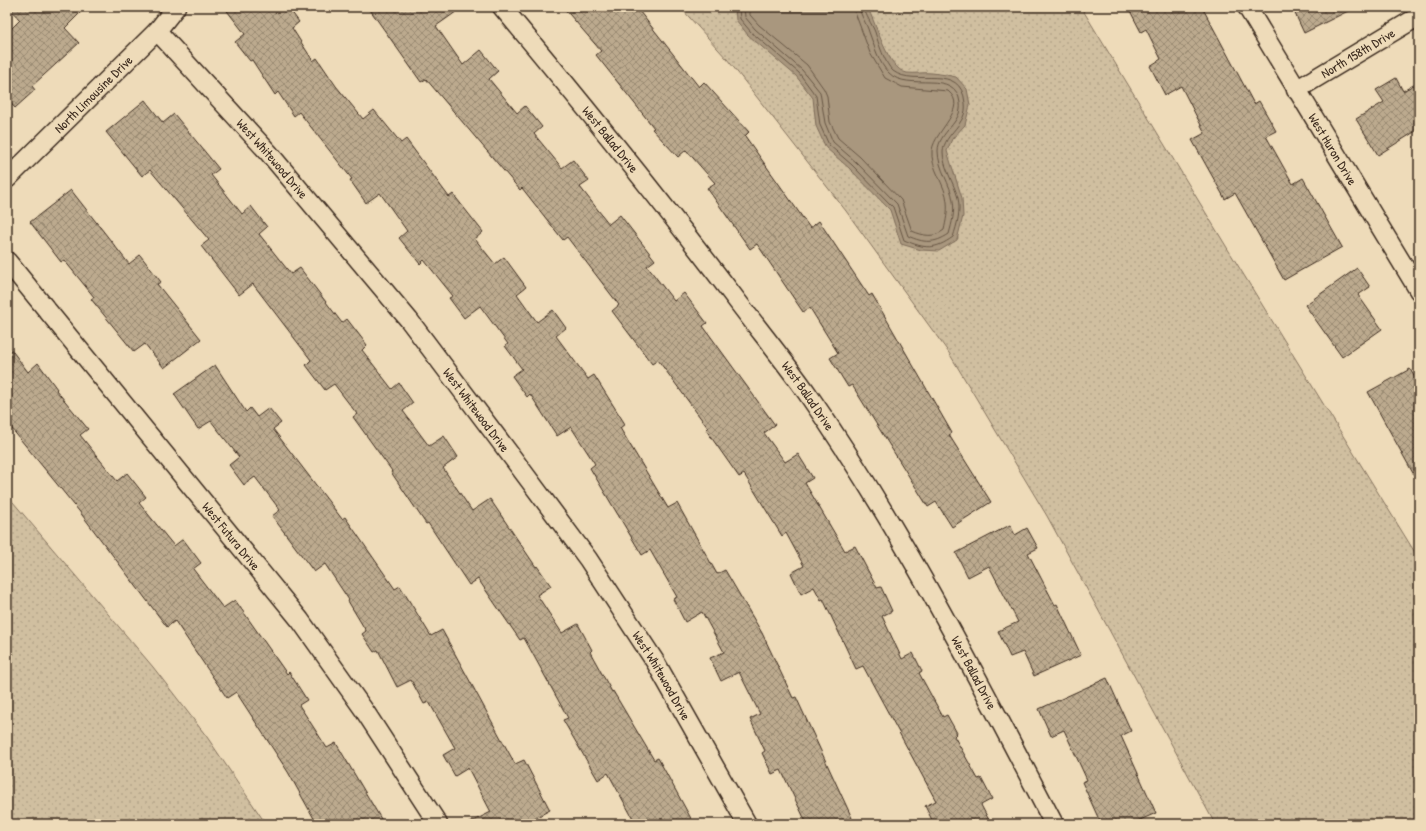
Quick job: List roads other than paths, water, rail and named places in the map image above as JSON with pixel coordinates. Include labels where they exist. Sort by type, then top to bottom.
[{"type":"street","name":"North Limousine Drive","points":[[7,179],[157,31],[176,7]]},
{"type":"street","name":"West Ballad Drive","points":[[502,7],[615,143],[698,248],[807,392],[879,503],[947,621],[1054,824]]},
{"type":"street","name":"West Huron Drive","points":[[1247,7],[1419,291]]},
{"type":"street","name":"North 158th Drive","points":[[1296,90],[1419,16]]},
{"type":"street","name":"West Whitewood Drive","points":[[157,31],[268,152],[404,314],[512,456],[588,559],[656,663],[747,824]]},
{"type":"street","name":"West Futura Drive","points":[[7,261],[300,620],[364,710],[438,824]]},
{"type":"water","points":[[735,7],[867,7],[888,55],[900,70],[907,73],[932,73],[956,77],[967,89],[970,105],[965,125],[952,139],[947,151],[962,198],[963,216],[957,240],[939,251],[921,250],[901,244],[890,210],[849,168],[826,148],[816,126],[813,98],[796,76],[748,35],[736,20]]}]
